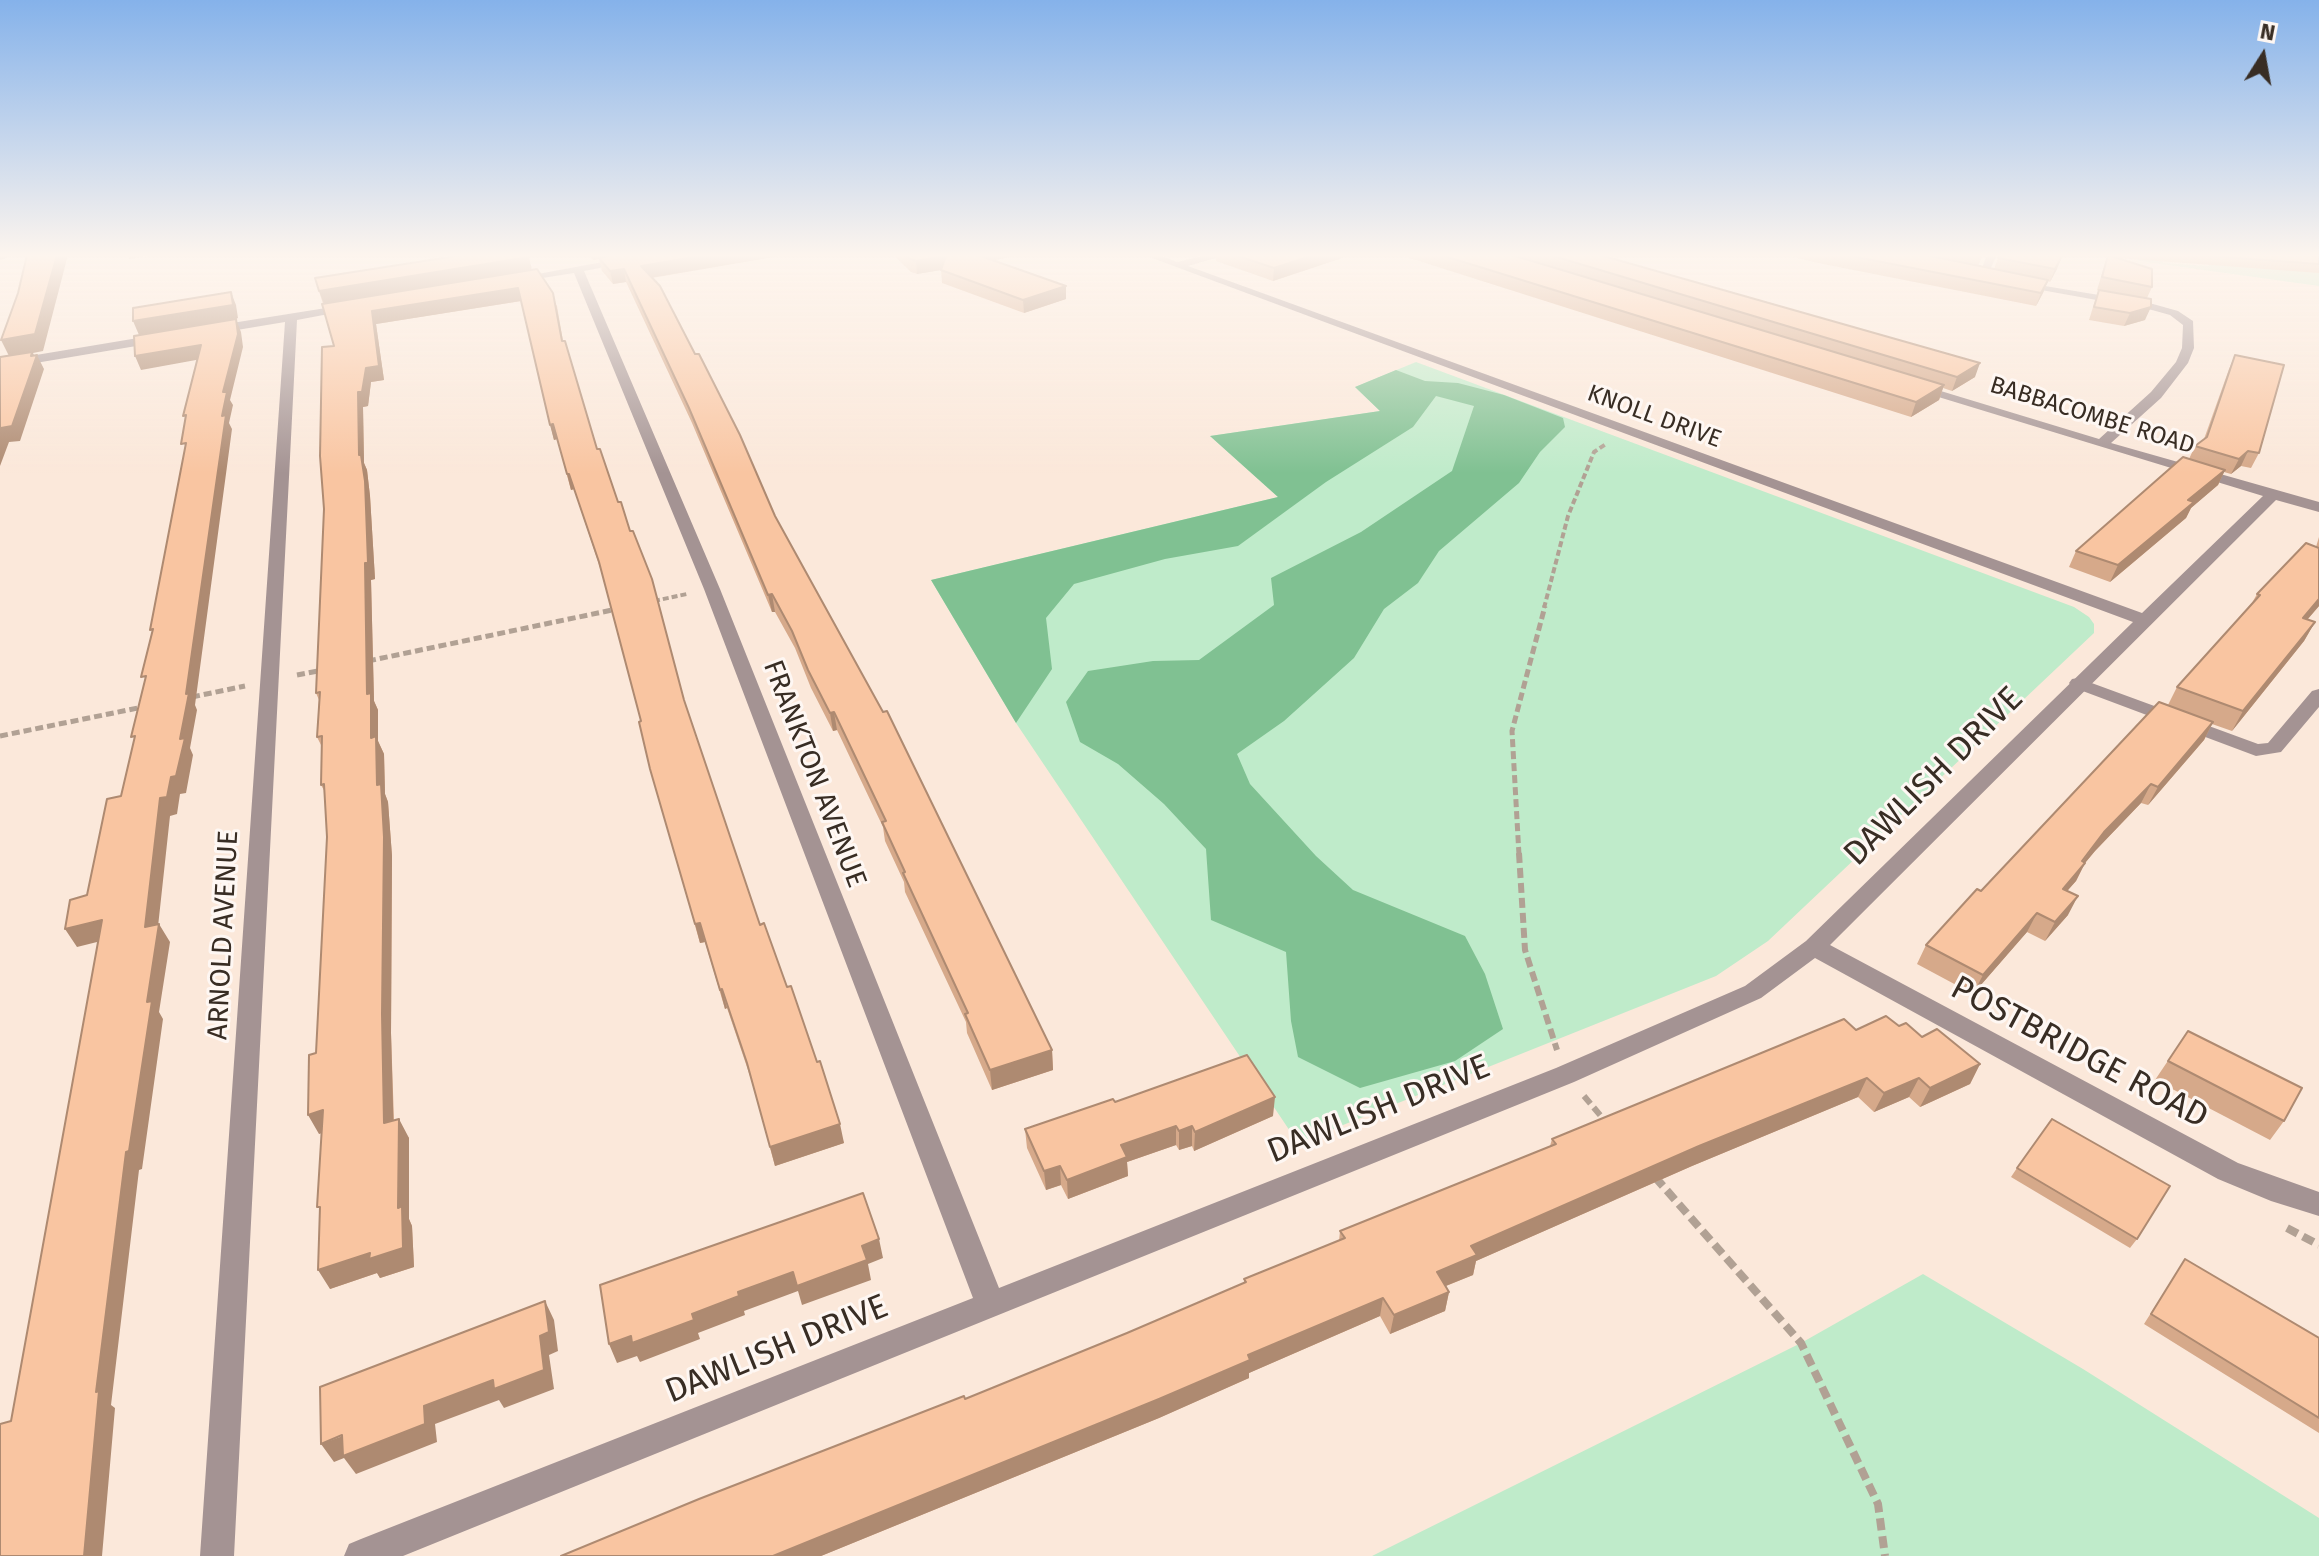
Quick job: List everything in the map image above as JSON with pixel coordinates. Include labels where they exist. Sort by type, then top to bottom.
[{"type":"street","points":[[199,332],[226,328]]},
{"type":"street","name":"ARNOLD AVENUE","points":[[217,1556],[290,328]]},
{"type":"street","name":"FRANKTON AVENUE","points":[[603,328],[712,589],[990,1303]]},
{"type":"street","name":"KNOLL DRIVE","points":[[1347,328],[2144,620]]},
{"type":"street","points":[[2102,444],[2156,395],[2182,363],[2188,348],[2189,328]]},
{"type":"street","points":[[0,365],[168,337]]},
{"type":"street","name":"BABBACOMBE ROAD","points":[[1906,384],[2319,507]]},
{"type":"street","name":"DAWLISH DRIVE","points":[[361,1556],[1565,1075],[1753,992],[1814,947],[2078,683],[2272,495]]},
{"type":"street","points":[[2078,683],[2256,750],[2274,748],[2319,695]]},
{"type":"street","name":"POSTBRIDGE ROAD","points":[[1814,947],[2228,1171],[2281,1193],[2319,1204]]},
{"type":"path","points":[[1616,1133],[1565,1075],[1525,950],[1512,731],[1568,516],[1594,452],[1626,430]]},
{"type":"path","points":[[651,602],[712,589]]},
{"type":"path","points":[[360,662],[620,608]]},
{"type":"path","points":[[179,699],[330,668]]},
{"type":"path","points":[[0,736],[149,705]]},
{"type":"path","points":[[1647,1168],[1801,1343],[1878,1504],[1885,1556]]},
{"type":"green space","points":[[1416,362],[2074,607],[2089,617],[2094,624],[2094,633],[1768,941],[1716,976],[1298,1143],[1016,723],[931,580],[1278,497],[1210,436],[1380,411],[1355,387]]},
{"type":"green space","points":[[1396,370],[1425,381],[1458,383],[1504,395],[1563,418],[1565,427],[1540,452],[1519,483],[1439,551],[1418,583],[1384,609],[1354,658],[1284,721],[1237,754],[1250,784],[1316,856],[1353,890],[1465,936],[1485,974],[1503,1029],[1455,1061],[1360,1088],[1298,1057],[1291,1021],[1286,952],[1211,920],[1206,849],[1164,804],[1118,764],[1080,742],[1066,702],[1088,671],[1153,661],[1199,660],[1274,605],[1271,578],[1361,532],[1452,471],[1474,406],[1436,396],[1413,427],[1326,482],[1238,546],[1165,559],[1074,584],[1046,618],[1052,669],[1016,723],[931,580],[1278,497],[1210,436],[1380,411],[1355,387]]},
{"type":"green space","points":[[1923,1274],[2083,1369],[2319,1518],[2319,1556],[1372,1556],[1801,1343]]},
{"type":"building","points":[[5,328],[37,328],[35,334],[1,340]]},
{"type":"building","points":[[184,328],[237,328],[238,334],[223,392],[227,392],[222,416],[226,415],[186,694],[189,693],[180,739],[185,738],[176,776],[171,777],[167,797],[160,798],[145,927],[159,924],[147,1002],[152,1001],[129,1151],[126,1152],[96,1392],[99,1391],[84,1556],[0,1556],[0,1424],[11,1421],[102,920],[65,929],[70,900],[87,895],[107,799],[121,796],[135,736],[131,737],[146,676],[141,677],[153,629],[150,630],[186,443],[181,444],[186,415],[183,416],[201,345],[135,356],[134,336]]},
{"type":"building","points":[[329,328],[374,328],[379,366],[366,368],[362,392],[358,392],[359,455],[365,481],[368,563],[365,563],[367,694],[371,693],[371,738],[376,736],[377,785],[381,784],[384,837],[384,1123],[399,1119],[398,1208],[402,1206],[403,1248],[369,1259],[370,1253],[318,1270],[320,1207],[317,1207],[323,1110],[308,1115],[309,1055],[316,1053],[327,837],[324,784],[321,785],[322,736],[317,737],[320,692],[316,693],[324,509],[320,456],[322,347],[334,346]]},
{"type":"building","points":[[527,328],[559,328],[562,341],[565,341],[597,449],[600,449],[618,502],[621,502],[630,531],[633,531],[652,579],[684,700],[760,925],[764,923],[787,987],[791,986],[840,1124],[770,1147],[747,1063],[700,923],[695,924],[650,769],[641,721],[599,562],[567,474],[553,424],[550,425]]},
{"type":"building","points":[[651,328],[681,328],[695,354],[699,354],[740,435],[775,516],[883,712],[887,711],[1052,1050],[990,1070],[965,1014],[968,1013],[903,873],[882,822],[886,821],[834,712],[830,713],[808,670],[792,631],[772,594],[768,595]]},
{"type":"building","points":[[1676,328],[1753,328],[1944,385],[1916,402]]},
{"type":"building","points":[[1792,328],[1855,328],[1980,363],[1957,377]]},
{"type":"building","points":[[32,352],[31,356],[37,355],[12,426],[0,429],[0,357]]},
{"type":"building","points":[[2235,355],[2284,365],[2259,453],[2248,451],[2239,459],[2195,446],[2207,437]]},
{"type":"building","points":[[2183,457],[2225,470],[2188,500],[2194,502],[2118,565],[2076,551]]},
{"type":"building","points":[[2306,543],[2319,548],[2319,599],[2303,618],[2315,622],[2243,711],[2177,687],[2260,595],[2257,594]]},
{"type":"building","points":[[2159,702],[2213,722],[2158,787],[2151,784],[2104,832],[2082,861],[2085,863],[2063,889],[2078,896],[2055,922],[2037,913],[1983,975],[1926,945],[1977,889],[1981,891]]},
{"type":"building","points":[[1886,1016],[1899,1026],[1906,1023],[1922,1037],[1937,1029],[1980,1064],[1930,1088],[1919,1078],[1884,1093],[1867,1078],[1699,1146],[1471,1246],[1477,1255],[1437,1272],[1449,1292],[1394,1315],[1383,1298],[1248,1355],[1250,1360],[1159,1399],[773,1556],[561,1556],[699,1499],[964,1396],[965,1399],[1127,1333],[1246,1282],[1244,1279],[1345,1238],[1340,1231],[1556,1144],[1552,1139],[1844,1019],[1856,1030]]},
{"type":"building","points":[[2188,1031],[2302,1088],[2284,1121],[2168,1061]]},
{"type":"building","points":[[1247,1055],[1275,1097],[1195,1132],[1192,1126],[1179,1131],[1176,1126],[1121,1145],[1127,1157],[1067,1180],[1060,1166],[1044,1171],[1025,1129],[1113,1099],[1115,1102]]},
{"type":"building","points":[[2052,1119],[2170,1186],[2137,1239],[2017,1168]]},
{"type":"building","points":[[863,1193],[879,1239],[862,1246],[867,1260],[797,1286],[793,1272],[738,1292],[739,1296],[692,1314],[694,1320],[632,1343],[631,1336],[609,1344],[600,1285]]},
{"type":"building","points":[[2185,1259],[2319,1338],[2319,1418],[2151,1314]]},
{"type":"building","points":[[545,1301],[549,1332],[540,1336],[544,1370],[494,1389],[493,1380],[424,1406],[425,1424],[343,1456],[342,1435],[321,1444],[320,1387]]}]
